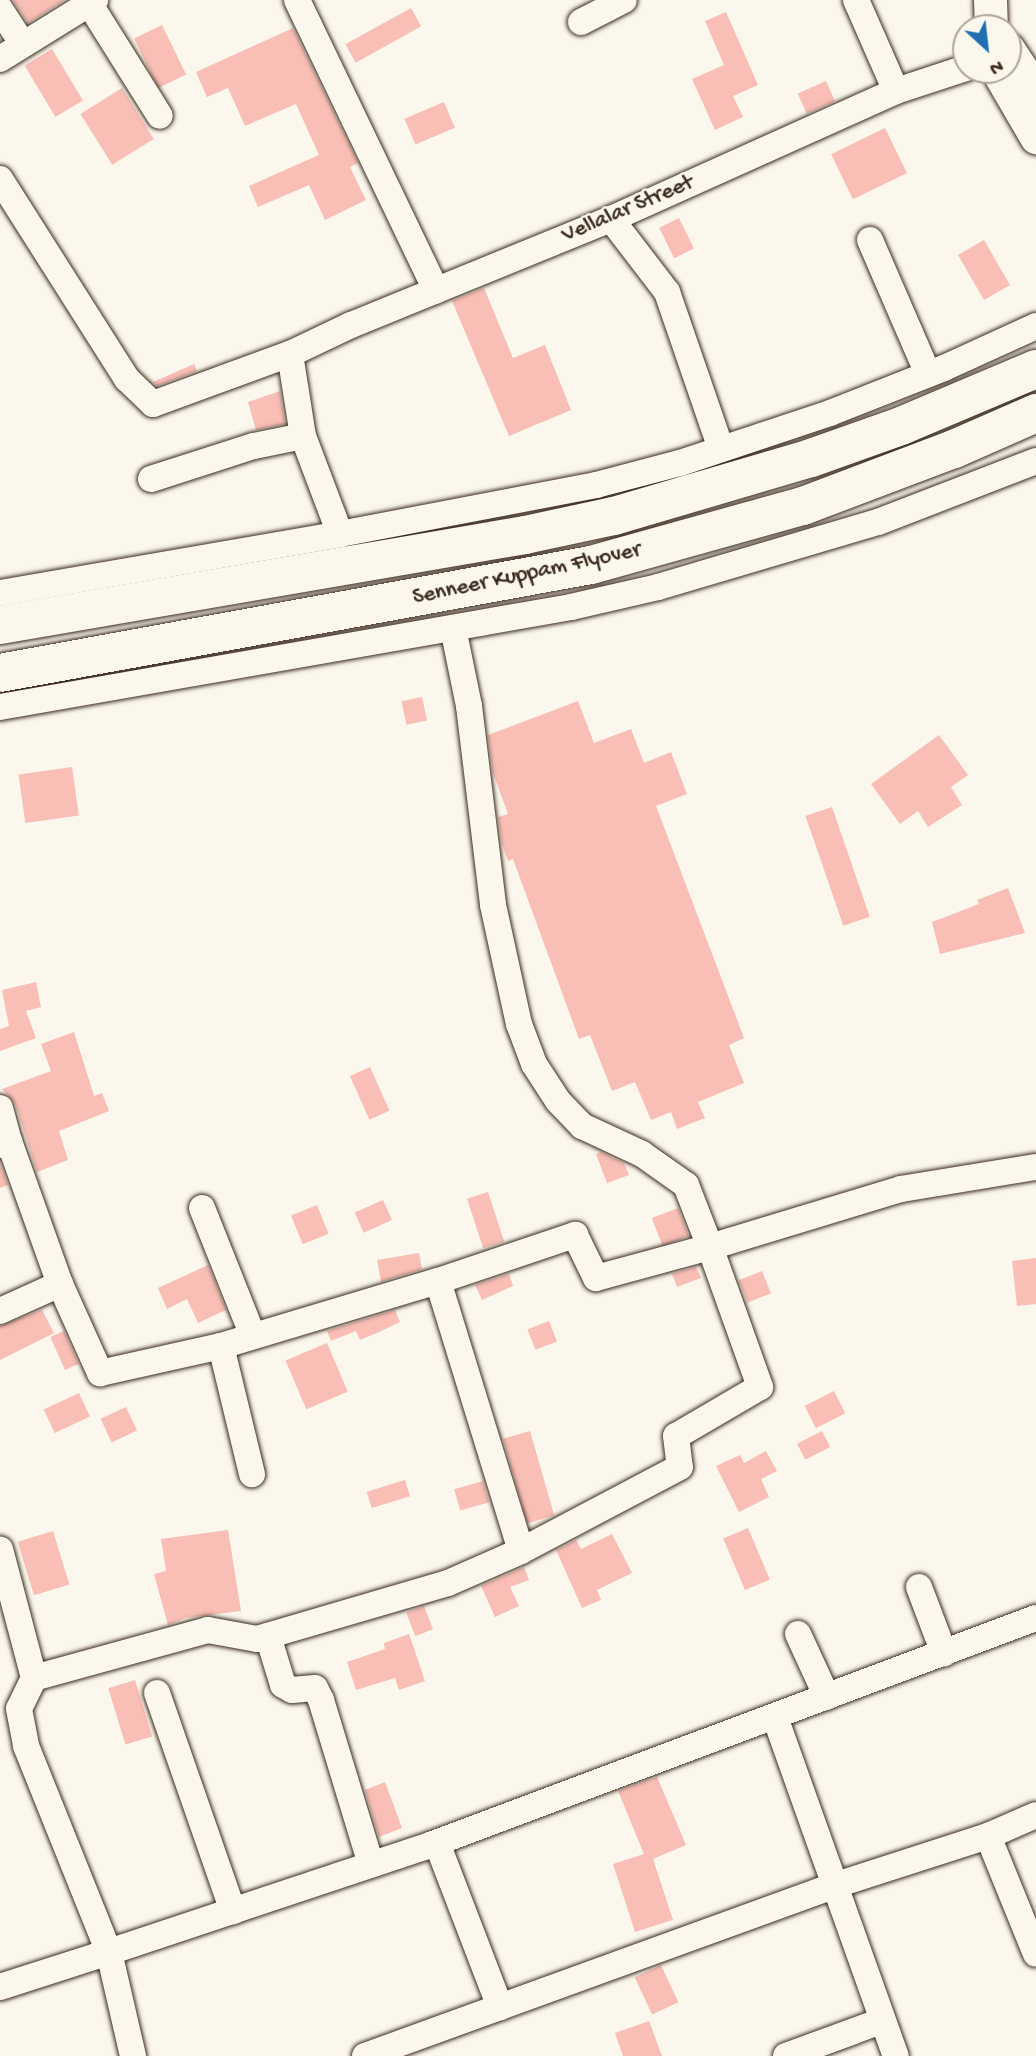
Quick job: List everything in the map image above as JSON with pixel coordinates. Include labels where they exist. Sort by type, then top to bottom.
[{"type":"highway","name":"Senneer Kuppam Flyover","points":[[0,625],[512,537],[614,516],[707,491],[837,449],[914,421],[1036,369]]},
{"type":"highway","name":"Senneer Kuppam Flyover","points":[[0,673],[591,565],[803,506],[954,449],[1036,414]]},
{"type":"main road","points":[[1022,75],[1036,91]]},
{"type":"main road","points":[[1016,84],[1036,137]]},
{"type":"street","points":[[297,0],[436,290]]},
{"type":"street","points":[[581,22],[624,0]]},
{"type":"street","points":[[856,0],[896,90]]},
{"type":"street","points":[[0,59],[92,2],[160,116]]},
{"type":"street","points":[[0,9],[22,43]]},
{"type":"street","name":"Vellalar Street","points":[[0,179],[127,379],[153,404],[290,354],[436,290],[611,219],[896,90],[952,72]]},
{"type":"street","points":[[611,219],[667,292],[721,449]]},
{"type":"street","points":[[870,240],[928,374]]},
{"type":"street","points":[[0,593],[340,534],[596,485],[721,449],[830,413],[928,374],[1036,326]]},
{"type":"street","points":[[290,354],[303,436],[340,534]]},
{"type":"street","points":[[151,479],[254,446],[303,436]]},
{"type":"street","points":[[0,707],[570,607],[739,565],[878,522],[1036,461]]},
{"type":"street","points":[[133,2056],[108,1952],[26,1746],[9,1712],[34,1678],[208,1630],[257,1639],[448,1583],[521,1551],[680,1467],[676,1436],[760,1387],[685,1185],[642,1154],[582,1126],[558,1101],[534,1063],[519,1024],[493,905],[469,706],[453,628]]},
{"type":"street","points":[[0,1108],[4,1143],[60,1284],[100,1373],[221,1346],[575,1235],[597,1278],[901,1189],[1036,1167]]},
{"type":"street","points":[[202,1208],[253,1336]]},
{"type":"street","points":[[438,1280],[521,1551]]},
{"type":"street","points":[[0,1311],[60,1284]]},
{"type":"street","points":[[221,1346],[251,1474]]},
{"type":"street","points":[[0,1549],[34,1678]]},
{"type":"street","points":[[919,1587],[944,1653]]},
{"type":"street","points":[[0,1987],[437,1843],[1036,1618]]},
{"type":"street","points":[[798,1634],[827,1697]]},
{"type":"street","points":[[268,1636],[283,1685],[292,1690],[315,1688],[321,1700],[371,1865]]},
{"type":"street","points":[[157,1693],[233,1912]]},
{"type":"street","points":[[775,1717],[881,2021],[896,2056]]},
{"type":"street","points":[[365,2056],[835,1885],[988,1836],[1036,1815]]},
{"type":"street","points":[[988,1836],[1036,1954]]},
{"type":"street","points":[[437,1843],[500,2007]]},
{"type":"street","points":[[786,2056],[881,2021]]},
{"type":"building","points":[[13,0],[65,0],[28,23]]},
{"type":"building","points":[[411,8],[421,26],[356,63],[345,44]]},
{"type":"building","points":[[726,12],[758,85],[733,96],[743,117],[715,130],[692,79],[724,65],[705,21]]},
{"type":"building","points":[[162,25],[186,74],[158,88],[134,39]]},
{"type":"building","points":[[293,28],[358,163],[350,167],[366,200],[325,220],[309,185],[258,207],[249,186],[319,155],[296,104],[245,126],[228,88],[207,97],[196,72]]},
{"type":"building","points":[[52,49],[83,100],[55,117],[25,65]]},
{"type":"building","points":[[826,81],[835,101],[807,114],[798,94]]},
{"type":"building","points":[[122,88],[154,139],[112,165],[80,114]]},
{"type":"building","points":[[444,102],[455,128],[415,145],[404,119]]},
{"type":"building","points":[[885,128],[907,173],[853,199],[831,154]]},
{"type":"building","points":[[679,218],[694,249],[674,258],[659,228]]},
{"type":"building","points":[[984,240],[1010,285],[984,300],[958,255]]},
{"type":"building","points":[[484,288],[513,358],[545,345],[571,410],[509,436],[452,301]]},
{"type":"building","points":[[194,364],[197,371],[157,386],[153,382]]},
{"type":"building","points":[[280,391],[285,424],[256,430],[248,402]]},
{"type":"building","points":[[422,697],[427,720],[406,725],[401,701]]},
{"type":"building","points":[[578,701],[594,743],[631,729],[644,763],[671,752],[687,794],[656,806],[744,1038],[729,1045],[744,1083],[698,1102],[705,1118],[677,1129],[671,1112],[651,1120],[635,1082],[612,1091],[590,1035],[579,1039],[513,859],[508,861],[502,844],[498,817],[508,814],[493,773],[488,735]]},
{"type":"building","points":[[939,735],[968,775],[951,787],[962,805],[928,827],[918,811],[900,824],[871,784]]},
{"type":"building","points":[[72,767],[79,816],[25,823],[19,775]]},
{"type":"building","points":[[832,807],[870,917],[843,926],[806,816]]},
{"type":"building","points":[[1008,888],[1025,933],[940,954],[932,922],[979,904],[977,900]]},
{"type":"building","points":[[36,982],[41,1007],[26,1011],[36,1038],[0,1051],[0,1029],[9,1026],[2,990]]},
{"type":"building","points":[[74,1032],[94,1096],[102,1093],[109,1111],[59,1131],[68,1160],[37,1172],[15,1103],[2,1089],[51,1071],[41,1044]]},
{"type":"building","points":[[370,1067],[390,1111],[369,1120],[350,1076]]},
{"type":"building","points":[[601,1152],[624,1163],[629,1175],[607,1183],[596,1154]]},
{"type":"building","points":[[0,1163],[8,1185],[0,1188]]},
{"type":"building","points":[[488,1192],[504,1241],[483,1248],[467,1199]]},
{"type":"building","points":[[383,1200],[392,1220],[364,1233],[355,1213]]},
{"type":"building","points":[[317,1205],[329,1234],[303,1244],[291,1215]]},
{"type":"building","points":[[678,1208],[689,1236],[663,1246],[652,1218]]},
{"type":"building","points":[[419,1253],[422,1269],[381,1282],[377,1260]]},
{"type":"building","points":[[1036,1258],[1036,1304],[1017,1306],[1012,1261]]},
{"type":"building","points":[[208,1265],[226,1310],[198,1323],[187,1299],[167,1309],[158,1288]]},
{"type":"building","points":[[696,1267],[701,1278],[677,1287],[672,1274]]},
{"type":"building","points":[[762,1271],[771,1293],[748,1303],[739,1280]]},
{"type":"building","points":[[509,1274],[513,1286],[482,1300],[475,1285]]},
{"type":"building","points":[[42,1310],[54,1333],[0,1360],[0,1326]]},
{"type":"building","points":[[395,1310],[400,1322],[360,1340],[356,1331],[331,1341],[327,1331]]},
{"type":"building","points":[[549,1321],[557,1342],[535,1350],[528,1329]]},
{"type":"building","points":[[64,1331],[79,1364],[65,1370],[50,1337]]},
{"type":"building","points":[[327,1343],[348,1392],[306,1409],[286,1361]]},
{"type":"building","points":[[834,1391],[845,1413],[816,1428],[805,1406]]},
{"type":"building","points":[[79,1393],[90,1417],[55,1433],[44,1409]]},
{"type":"building","points":[[126,1407],[137,1431],[112,1442],[101,1419]]},
{"type":"building","points":[[530,1431],[554,1516],[527,1523],[503,1439]]},
{"type":"building","points":[[822,1431],[830,1447],[805,1460],[797,1444]]},
{"type":"building","points":[[766,1451],[777,1471],[761,1479],[769,1497],[739,1512],[716,1466],[740,1455],[744,1463]]},
{"type":"building","points":[[405,1480],[410,1496],[372,1508],[367,1492]]},
{"type":"building","points":[[483,1481],[489,1502],[460,1510],[454,1489]]},
{"type":"building","points":[[748,1528],[770,1580],[745,1590],[723,1539]]},
{"type":"building","points":[[228,1530],[241,1611],[185,1618],[168,1625],[154,1574],[166,1571],[161,1539]]},
{"type":"building","points":[[53,1531],[69,1585],[34,1595],[18,1542]]},
{"type":"building","points":[[612,1534],[632,1573],[597,1590],[601,1600],[582,1608],[556,1550],[576,1540],[581,1549]]},
{"type":"building","points":[[524,1567],[529,1580],[510,1587],[519,1606],[495,1617],[481,1586]]},
{"type":"building","points":[[424,1606],[433,1629],[415,1636],[406,1613]]},
{"type":"building","points":[[409,1634],[425,1681],[399,1690],[395,1678],[356,1690],[347,1662],[385,1649],[384,1643]]},
{"type":"building","points":[[135,1680],[152,1736],[125,1745],[108,1688]]},
{"type":"building","points":[[657,1777],[686,1845],[653,1859],[673,1920],[635,1932],[613,1864],[644,1854],[618,1791]]},
{"type":"building","points":[[385,1782],[402,1828],[379,1837],[365,1790]]},
{"type":"building","points":[[661,1965],[678,2002],[652,2014],[635,1977]]},
{"type":"building","points":[[649,2021],[662,2056],[623,2056],[615,2033]]}]
